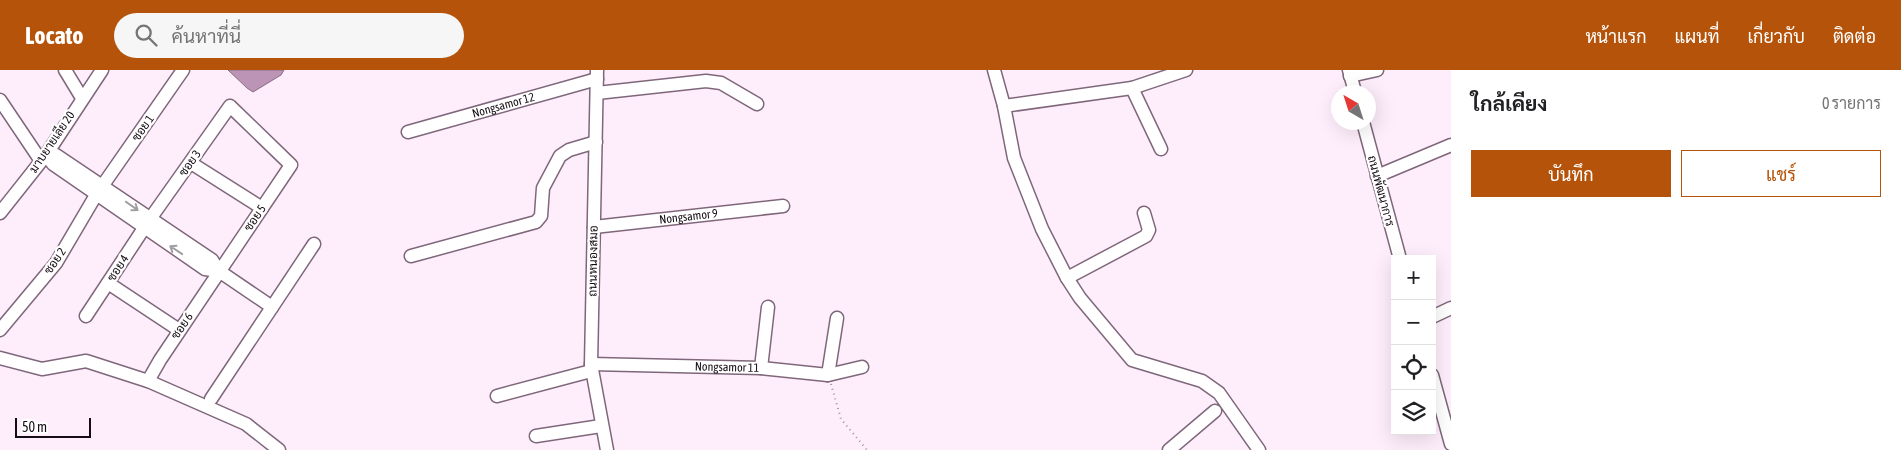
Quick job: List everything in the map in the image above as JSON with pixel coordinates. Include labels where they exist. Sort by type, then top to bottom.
[{"type":"street","points":[[65,70],[82,98]]},
{"type":"street","name":"มาบยายเลีย 20","points":[[0,213],[43,158],[102,70]]},
{"type":"street","name":"ซอย 1","points":[[100,191],[183,70]]},
{"type":"street","points":[[994,70],[1004,106],[1014,158],[1042,230],[1067,278],[1080,298],[1132,360],[1202,381],[1220,393],[1259,450]]},
{"type":"street","points":[[1004,106],[1132,88],[1186,70]]},
{"type":"street","points":[[1353,85],[1349,73],[1377,70]]},
{"type":"street","name":"ถนนหนองสมอ","points":[[597,75],[591,367],[607,450]]},
{"type":"street","name":"Nongsamor 12","points":[[408,132],[597,75]]},
{"type":"street","points":[[597,93],[698,76],[721,83],[757,104]]},
{"type":"street","points":[[1132,88],[1161,149]]},
{"type":"street","points":[[0,100],[43,158],[56,156],[100,191],[147,224],[212,260],[218,271],[272,307]]},
{"type":"street","name":"ซอย 3","points":[[147,224],[230,106],[291,166]]},
{"type":"street","name":"ถนนพัฒนาการ","points":[[1365,130],[1399,255]]},
{"type":"street","points":[[411,256],[534,223],[541,216],[543,188],[560,156],[569,150],[596,142]]},
{"type":"street","points":[[1377,176],[1451,145]]},
{"type":"street","points":[[190,163],[262,208]]},
{"type":"street","name":"ซอย 5","points":[[218,271],[291,166]]},
{"type":"street","name":"ซอย 2","points":[[0,330],[56,263],[100,191]]},
{"type":"street","name":"Nongsamor 9","points":[[594,227],[783,206]]},
{"type":"street","points":[[1067,278],[1146,236],[1149,230],[1144,213]]},
{"type":"street","name":"ซอย 4","points":[[86,316],[147,224]]},
{"type":"street","points":[[211,399],[314,244]]},
{"type":"street","name":"ซอย 6","points":[[148,381],[218,271]]},
{"type":"street","points":[[108,283],[180,330]]},
{"type":"street","points":[[761,368],[768,307]]},
{"type":"street","points":[[1436,315],[1450,310]]},
{"type":"street","points":[[828,375],[837,318]]},
{"type":"street","points":[[0,358],[42,369],[86,361],[148,381],[246,424],[279,450]]},
{"type":"street","name":"Nongsamor 11","points":[[496,396],[591,367],[761,368],[828,375],[862,367]]},
{"type":"street","points":[[1436,390],[1451,444]]},
{"type":"street","points":[[1169,450],[1215,411]]},
{"type":"street","points":[[536,436],[601,426]]},
{"type":"path","points":[[828,375],[842,419],[867,450]]},
{"type":"shaded area","points":[[228,70],[284,70],[281,75],[253,92]]}]
